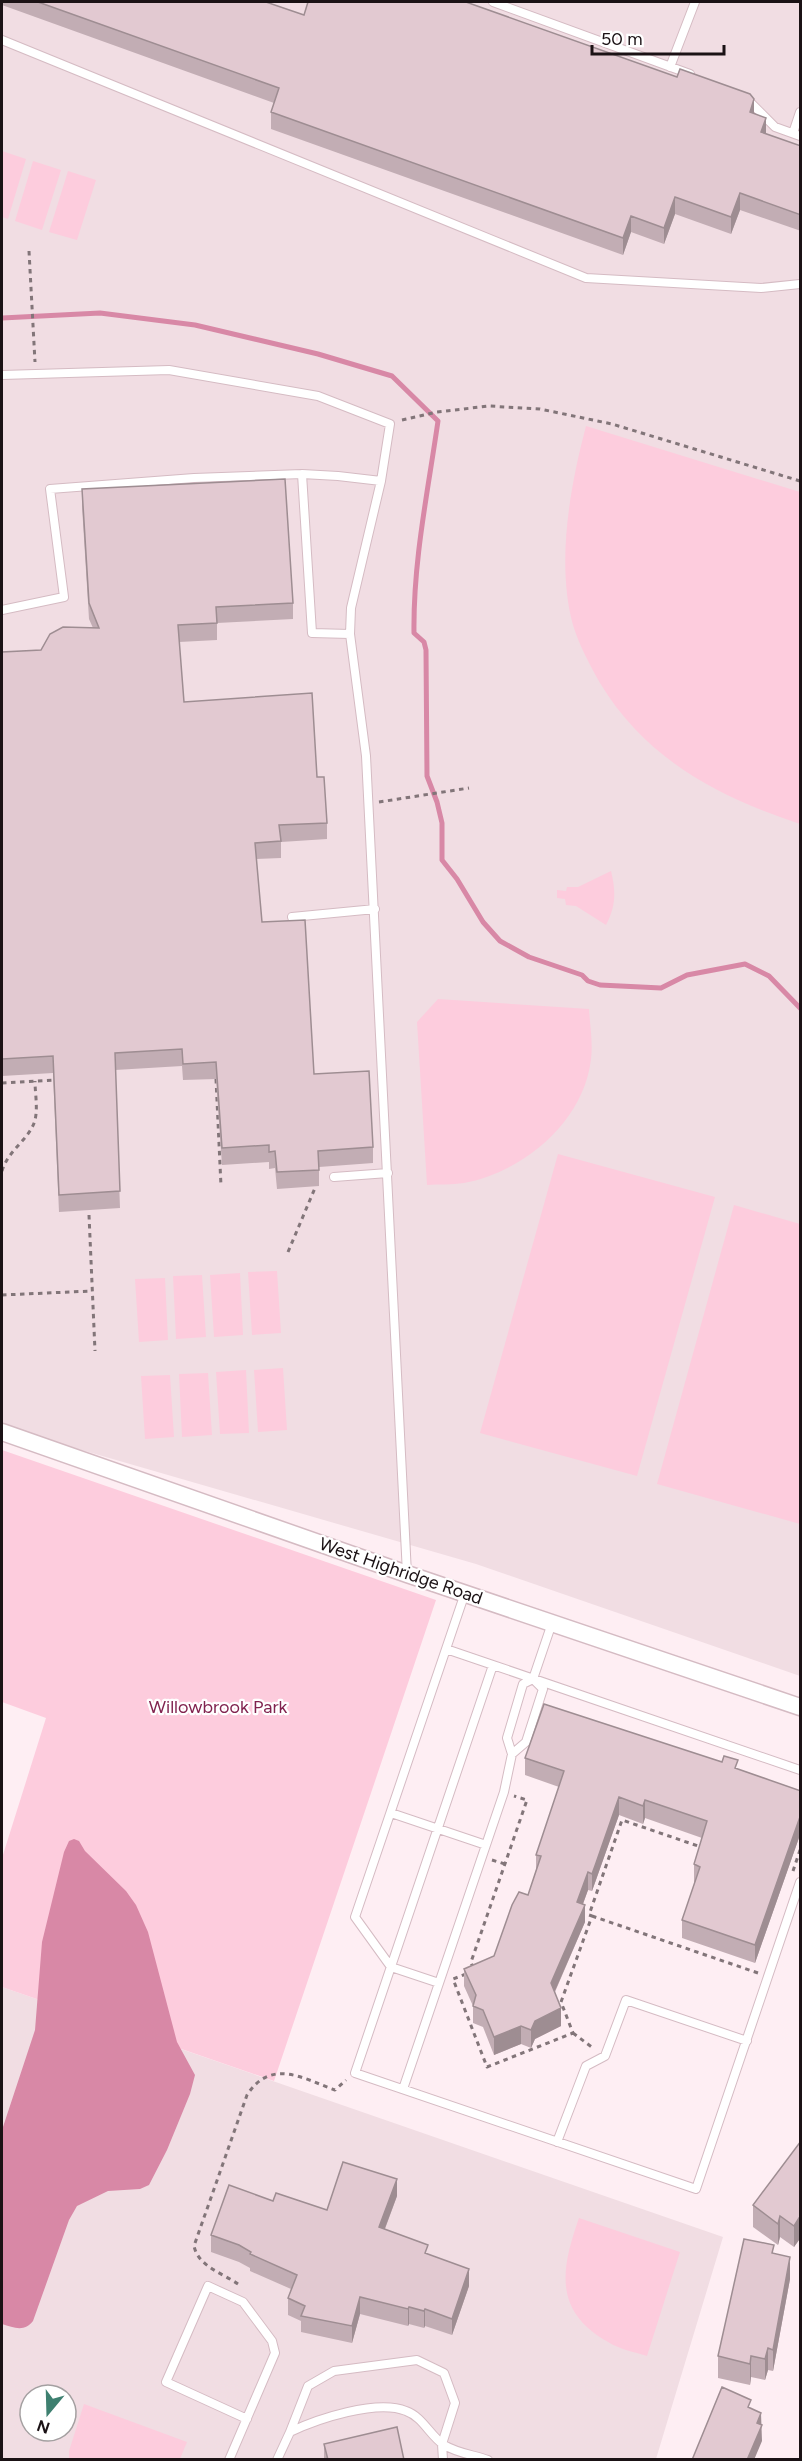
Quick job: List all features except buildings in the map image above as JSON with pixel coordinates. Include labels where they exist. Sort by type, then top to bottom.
[{"type":"street","name":"West Highridge Road","points":[[2,1432],[406,1574],[801,1707]]},
{"type":"lane","points":[[494,2],[703,79]]},
{"type":"lane","points":[[670,67],[694,2]]},
{"type":"lane","points":[[2,40],[586,278],[761,288],[801,284]]},
{"type":"lane","points":[[741,95],[775,127],[797,134],[801,112]]},
{"type":"lane","points":[[2,375],[170,370],[318,396],[390,424],[381,481],[351,608],[350,634],[366,756],[406,1574]]},
{"type":"lane","points":[[2,610],[64,597],[50,489],[194,478],[302,474],[381,481]]},
{"type":"lane","points":[[302,474],[312,633],[350,634]]},
{"type":"lane","points":[[292,917],[375,909]]},
{"type":"lane","points":[[334,1177],[388,1173]]},
{"type":"lane","points":[[439,1983],[391,1966],[355,1917],[465,1593]]},
{"type":"lane","points":[[403,2089],[504,1792],[512,1754],[507,1738],[523,1684],[533,1679],[552,1623]]},
{"type":"lane","points":[[446,1649],[801,1770]]},
{"type":"lane","points":[[493,1665],[355,2073],[696,2189],[801,1882]]},
{"type":"lane","points":[[512,1754],[526,1742],[543,1689],[533,1679]]},
{"type":"lane","points":[[390,1813],[486,1845]]},
{"type":"lane","points":[[557,2142],[586,2066],[605,2056],[626,2000],[747,2041]]},
{"type":"lane","points":[[229,2460],[247,2420],[275,2353],[272,2341],[243,2302],[208,2286],[166,2382],[247,2420]]},
{"type":"lane","points":[[277,2460],[308,2386],[334,2371],[417,2360],[444,2373],[455,2403],[442,2444],[443,2460]]},
{"type":"lane","points":[[290,2432],[316,2420],[386,2406],[407,2411],[425,2424],[442,2444],[488,2460]]},
{"type":"path","points":[[29,251],[36,373]]},
{"type":"path","points":[[417,416],[489,406],[540,409],[612,424],[801,481]]},
{"type":"path","points":[[368,803],[469,788]]},
{"type":"path","points":[[2,1083],[64,1079]]},
{"type":"path","points":[[216,1079],[221,1186]]},
{"type":"path","points":[[2,1171],[4,1162],[27,1134],[35,1120],[35,1082]]},
{"type":"path","points":[[288,1252],[315,1188]]},
{"type":"path","points":[[89,1215],[95,1352]]},
{"type":"path","points":[[2,1295],[92,1291]]},
{"type":"path","points":[[504,1792],[527,1800],[471,1962],[475,1971],[453,1979],[487,2067],[573,2033]]},
{"type":"path","points":[[712,1851],[622,1820],[589,1915],[758,1973]]},
{"type":"path","points":[[793,1872],[801,1850]]},
{"type":"path","points":[[592,1916],[561,2002],[573,2033],[605,2056]]},
{"type":"path","points":[[247,2290],[220,2271],[202,2263],[196,2256],[194,2247],[247,2095],[256,2081],[271,2074],[288,2073],[335,2090],[355,2073]]},
{"type":"shaded area","points":[[2,2],[800,2],[800,1676],[476,1564],[54,1442],[2,1424]]},
{"type":"shaded area","points":[[74,1839],[79,1841],[85,1851],[126,1891],[136,1905],[148,1932],[177,2042],[195,2075],[190,2094],[167,2150],[149,2185],[140,2189],[108,2191],[77,2206],[69,2220],[33,2321],[26,2327],[15,2328],[2,2324],[2,2130],[35,2030],[42,1942],[64,1852],[69,1841]]},
{"type":"shaded area","points":[[2,1987],[723,2237],[656,2459],[2,2460]]},
{"type":"green space","points":[[2,151],[26,159],[8,219],[2,217]]},
{"type":"green space","points":[[33,161],[61,170],[42,230],[15,221]]},
{"type":"green space","points":[[68,171],[96,180],[77,240],[49,232]]},
{"type":"green space","points":[[586,426],[800,492],[800,824],[741,801],[686,772],[662,754],[618,710],[592,669],[573,625],[568,601],[565,551],[570,499]]},
{"type":"green space","points":[[611,871],[614,898],[606,925],[576,906],[566,905],[565,899],[557,898],[557,890],[566,891],[567,887],[578,887]]},
{"type":"green space","points":[[438,999],[589,1009],[592,1053],[586,1082],[576,1103],[563,1123],[528,1156],[486,1177],[459,1184],[427,1185],[417,1022]]},
{"type":"green space","points":[[558,1154],[715,1197],[637,1476],[480,1433]]},
{"type":"green space","points":[[734,1205],[800,1224],[800,1524],[657,1484]]},
{"type":"green space","points":[[277,1271],[281,1333],[252,1335],[248,1272]]},
{"type":"green space","points":[[240,1273],[243,1335],[214,1337],[210,1275]]},
{"type":"green space","points":[[202,1275],[206,1337],[176,1339],[173,1276]]},
{"type":"green space","points":[[165,1278],[168,1340],[139,1342],[135,1279]]},
{"type":"green space","points":[[283,1368],[287,1430],[258,1432],[254,1370]]},
{"type":"green space","points":[[246,1370],[249,1433],[220,1434],[216,1372]]},
{"type":"green space","points":[[208,1373],[212,1435],[182,1437],[179,1374]]},
{"type":"green space","points":[[170,1375],[174,1437],[145,1439],[141,1376]]},
{"type":"green space","name":"Willowbrook Park","points":[[2,1450],[436,1600],[274,2081],[2,1987],[2,1858],[46,1718],[2,1702]]},
{"type":"green space","points":[[579,2218],[680,2252],[647,2356],[617,2347],[590,2330],[578,2317],[570,2303],[566,2287],[566,2271],[568,2255]]},
{"type":"green space","points":[[84,2404],[187,2442],[180,2459],[69,2459],[72,2443],[78,2443],[78,2423]]},
{"type":"waterway","points":[[2,318],[100,313],[195,325],[318,354],[392,376],[438,421],[416,579],[414,633],[424,642],[426,650],[427,776],[442,823],[442,860],[457,879],[483,922],[500,941],[529,957],[582,975],[588,981],[600,985],[661,988],[687,975],[745,964],[769,976],[800,1008]]}]
